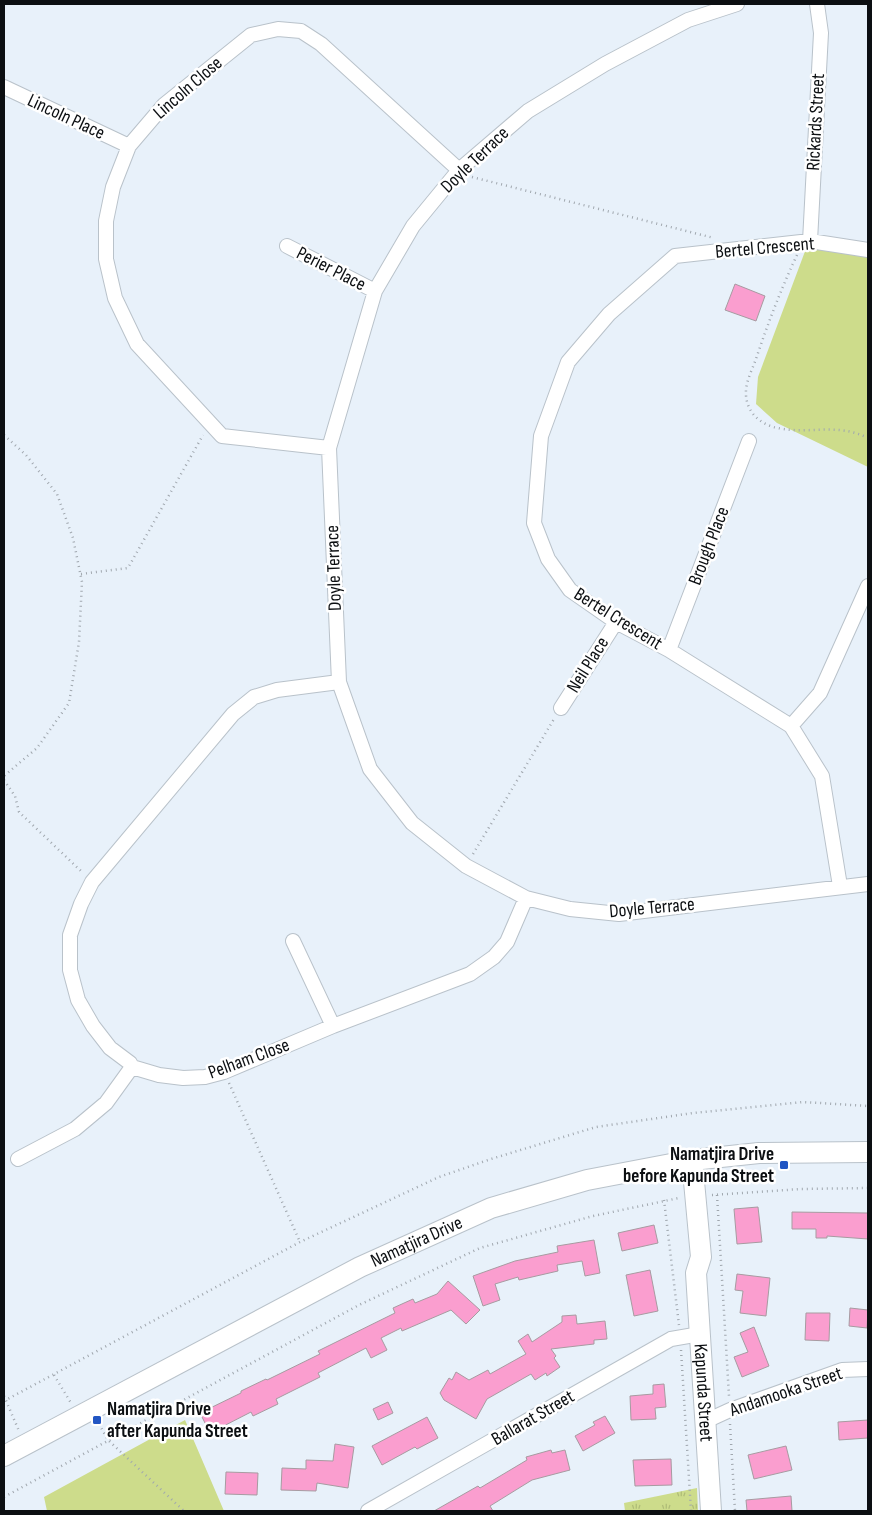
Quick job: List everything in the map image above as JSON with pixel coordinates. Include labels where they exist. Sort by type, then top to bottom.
[{"type":"main road","name":"Namatjira Drive","points":[[4,1456],[360,1267],[491,1208],[587,1180],[686,1161],[759,1153],[868,1152]]},
{"type":"main road","name":"Kapunda Street","points":[[686,1161],[689,1258],[696,1273],[711,1511]]},
{"type":"street","name":"Doyle Terrace","points":[[737,4],[688,20],[605,64],[528,111],[459,170],[413,226],[375,291],[329,448],[339,682],[370,770],[412,823],[466,866],[526,898],[570,909],[619,914],[868,884]]},
{"type":"street","name":"Rickards Street","points":[[810,241],[821,33],[817,4]]},
{"type":"street","name":"Lincoln Close","points":[[329,448],[222,436],[137,344],[115,298],[106,259],[106,221],[113,186],[129,146],[164,105],[251,35],[286,29],[301,31],[321,44],[459,170]]},
{"type":"street","name":"Lincoln Place","points":[[4,87],[129,146]]},
{"type":"street","name":"Bertel Crescent","points":[[840,886],[822,776],[791,726],[669,650],[616,622],[570,590],[548,558],[534,523],[541,436],[568,362],[609,314],[675,256],[810,241],[868,250]]},
{"type":"street","name":"Perier Place","points":[[287,246],[375,291]]},
{"type":"street","name":"Brough Place","points":[[669,650],[749,441]]},
{"type":"street","points":[[791,726],[820,693],[868,586]]},
{"type":"street","name":"Neil Place","points":[[561,708],[616,622]]},
{"type":"street","name":"Pelham Close","points":[[339,682],[277,690],[254,697],[233,714],[92,882],[81,904],[70,935],[70,970],[78,1000],[93,1026],[110,1048],[130,1063],[132,1067],[159,1075],[183,1078],[205,1077],[224,1072],[333,1026],[470,974],[494,957],[507,942],[526,898]]},
{"type":"street","points":[[293,942],[333,1026]]},
{"type":"street","points":[[18,1159],[75,1129],[106,1103],[132,1067]]},
{"type":"street","name":"Ballarat Street","points":[[368,1511],[671,1338],[700,1334]]},
{"type":"street","name":"Andamooka Street","points":[[706,1421],[730,1410],[842,1370],[868,1369]]},
{"type":"path","points":[[459,170],[469,176],[716,238]]},
{"type":"path","points":[[810,241],[797,255],[770,319],[748,382],[746,394],[748,409],[756,418],[776,428],[787,430],[837,429],[868,438]]},
{"type":"path","points":[[80,574],[128,568],[210,422]]},
{"type":"path","points":[[4,435],[26,455],[57,494],[73,538],[82,582],[79,642],[69,703],[37,748],[4,778],[15,796],[19,812],[92,882]]},
{"type":"path","points":[[466,866],[561,708]]},
{"type":"path","points":[[224,1072],[300,1242]]},
{"type":"path","points":[[5,1400],[300,1242],[439,1177],[491,1159],[596,1127],[693,1113],[803,1102],[868,1106]]},
{"type":"path","points":[[735,1511],[717,1195],[801,1189],[868,1188]]},
{"type":"path","points":[[4,1498],[359,1305],[480,1248],[593,1216],[664,1200],[680,1336],[691,1511]]},
{"type":"path","points":[[4,1396],[25,1444]]},
{"type":"path","points":[[108,1440],[184,1511]]},
{"type":"green space","points":[[807,246],[868,253],[868,467],[777,423],[756,404],[758,377]]},
{"type":"green space","points":[[185,1420],[224,1511],[47,1511],[44,1497]]},
{"type":"green space","points":[[697,1488],[698,1511],[625,1511],[624,1503]]},
{"type":"building","points":[[735,284],[765,296],[756,321],[725,310]]},
{"type":"building","points":[[758,1207],[762,1242],[737,1244],[734,1209]]},
{"type":"building","points":[[792,1212],[868,1213],[868,1239],[827,1236],[827,1238],[816,1238],[816,1229],[792,1229]]},
{"type":"building","points":[[654,1225],[658,1243],[622,1251],[618,1233]]},
{"type":"building","points":[[594,1240],[600,1273],[585,1276],[582,1261],[557,1265],[558,1271],[519,1280],[518,1277],[495,1284],[500,1300],[483,1306],[473,1276],[515,1261],[558,1252],[557,1246]]},
{"type":"building","points":[[650,1270],[658,1311],[634,1316],[626,1275]]},
{"type":"building","points":[[737,1274],[770,1278],[766,1316],[740,1313],[743,1291],[735,1290]]},
{"type":"building","points":[[448,1281],[480,1310],[466,1324],[451,1310],[402,1331],[401,1328],[381,1338],[387,1350],[371,1358],[366,1348],[318,1373],[320,1377],[276,1399],[278,1404],[253,1416],[251,1412],[210,1433],[200,1413],[241,1393],[241,1391],[320,1354],[318,1351],[395,1313],[393,1308],[413,1299],[415,1303],[437,1294]]},
{"type":"building","points":[[850,1308],[868,1310],[867,1328],[849,1326]]},
{"type":"building","points":[[806,1313],[830,1313],[829,1341],[805,1340]]},
{"type":"building","points":[[576,1315],[577,1324],[605,1321],[607,1339],[594,1340],[594,1344],[551,1349],[560,1367],[547,1376],[546,1373],[535,1380],[531,1374],[487,1399],[476,1419],[444,1400],[440,1393],[449,1378],[452,1380],[456,1372],[469,1380],[488,1370],[490,1374],[526,1354],[518,1341],[528,1334],[532,1342],[562,1322],[562,1316]]},
{"type":"building","points":[[754,1327],[769,1366],[742,1377],[734,1357],[748,1352],[740,1333]]},
{"type":"building","points":[[664,1384],[666,1407],[655,1408],[656,1419],[631,1420],[630,1396],[653,1394],[653,1385]]},
{"type":"building","points":[[388,1402],[393,1413],[378,1420],[373,1409]]},
{"type":"building","points":[[605,1416],[615,1433],[583,1451],[575,1436],[595,1425],[593,1422]]},
{"type":"building","points":[[427,1417],[438,1438],[417,1449],[415,1447],[382,1465],[372,1446]]},
{"type":"building","points":[[868,1420],[868,1438],[839,1440],[838,1422]]},
{"type":"building","points":[[335,1444],[354,1447],[348,1488],[317,1483],[316,1491],[281,1490],[282,1468],[306,1469],[306,1460],[333,1461]]},
{"type":"building","points":[[786,1446],[792,1470],[754,1479],[748,1455]]},
{"type":"building","points":[[551,1450],[552,1453],[565,1450],[570,1470],[532,1480],[490,1506],[493,1511],[434,1511],[478,1486],[480,1488],[527,1460],[526,1457]]},
{"type":"building","points":[[671,1459],[672,1485],[635,1486],[633,1460]]},
{"type":"building","points":[[226,1472],[258,1473],[257,1495],[225,1494]]},
{"type":"building","points":[[791,1496],[792,1511],[747,1511],[746,1500]]},
{"type":"place","name":"Namatjira Drive before Kapunda Street","points":[[784,1165]]},
{"type":"place","name":"Namatjira Drive after Kapunda Street","points":[[97,1420]]}]
